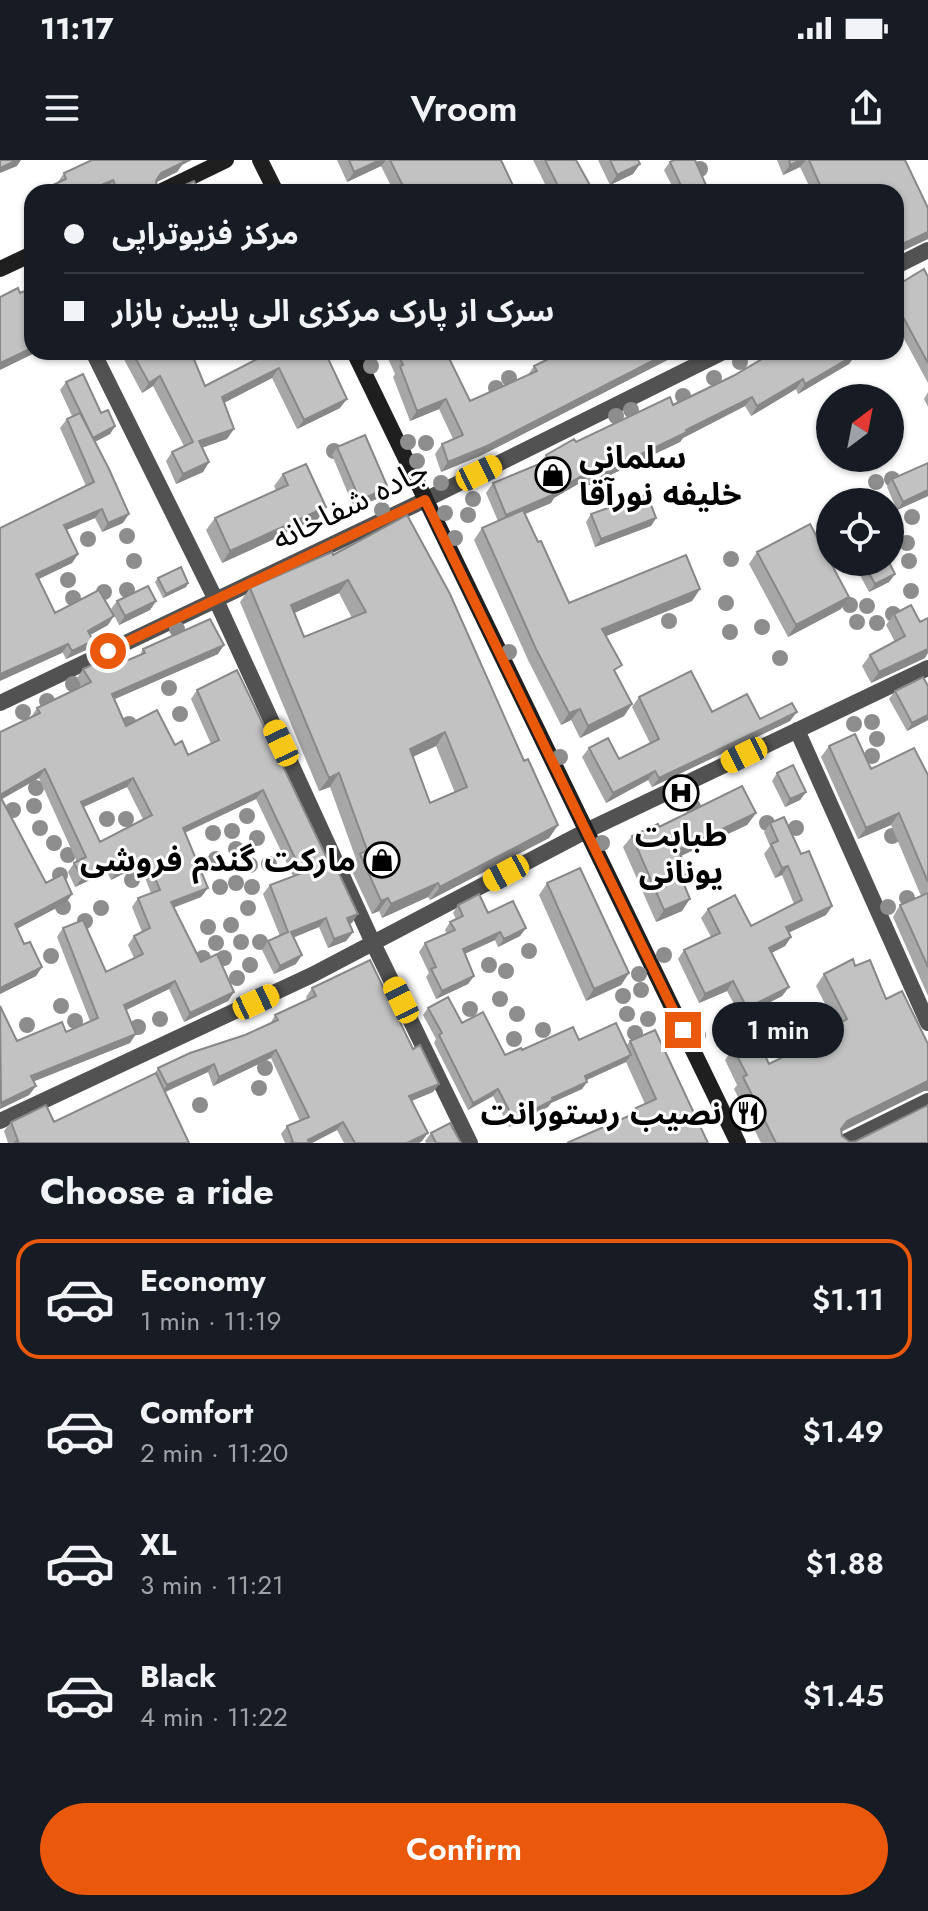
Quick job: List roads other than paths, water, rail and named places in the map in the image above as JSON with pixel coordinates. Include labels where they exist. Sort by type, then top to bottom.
[{"type":"main road","points":[[176,184],[226,160]]},
{"type":"main road","points":[[260,160],[272,184]]},
{"type":"main road","points":[[0,269],[24,258]]},
{"type":"main road","points":[[358,360],[738,1143]]},
{"type":"street","points":[[904,262],[928,250]]},
{"type":"street","points":[[97,360],[216,600],[373,943],[470,1143]]},
{"type":"street","name":"جاده شفاخانه","points":[[0,703],[425,500],[707,360]]},
{"type":"street","points":[[0,1121],[312,975],[586,831],[928,668]]},
{"type":"street","points":[[797,730],[928,1023]]},
{"type":"street","points":[[843,1143],[928,1101]]},
{"type":"place","name":"سلمانی خلیفه نورآقا","points":[[553,475]]},
{"type":"place","name":"طبابت یونانی","points":[[681,793]]},
{"type":"place","name":"مارکت گندم فروشی","points":[[382,860]]},
{"type":"place","name":"نصیب رستورانت","points":[[748,1113]]}]
